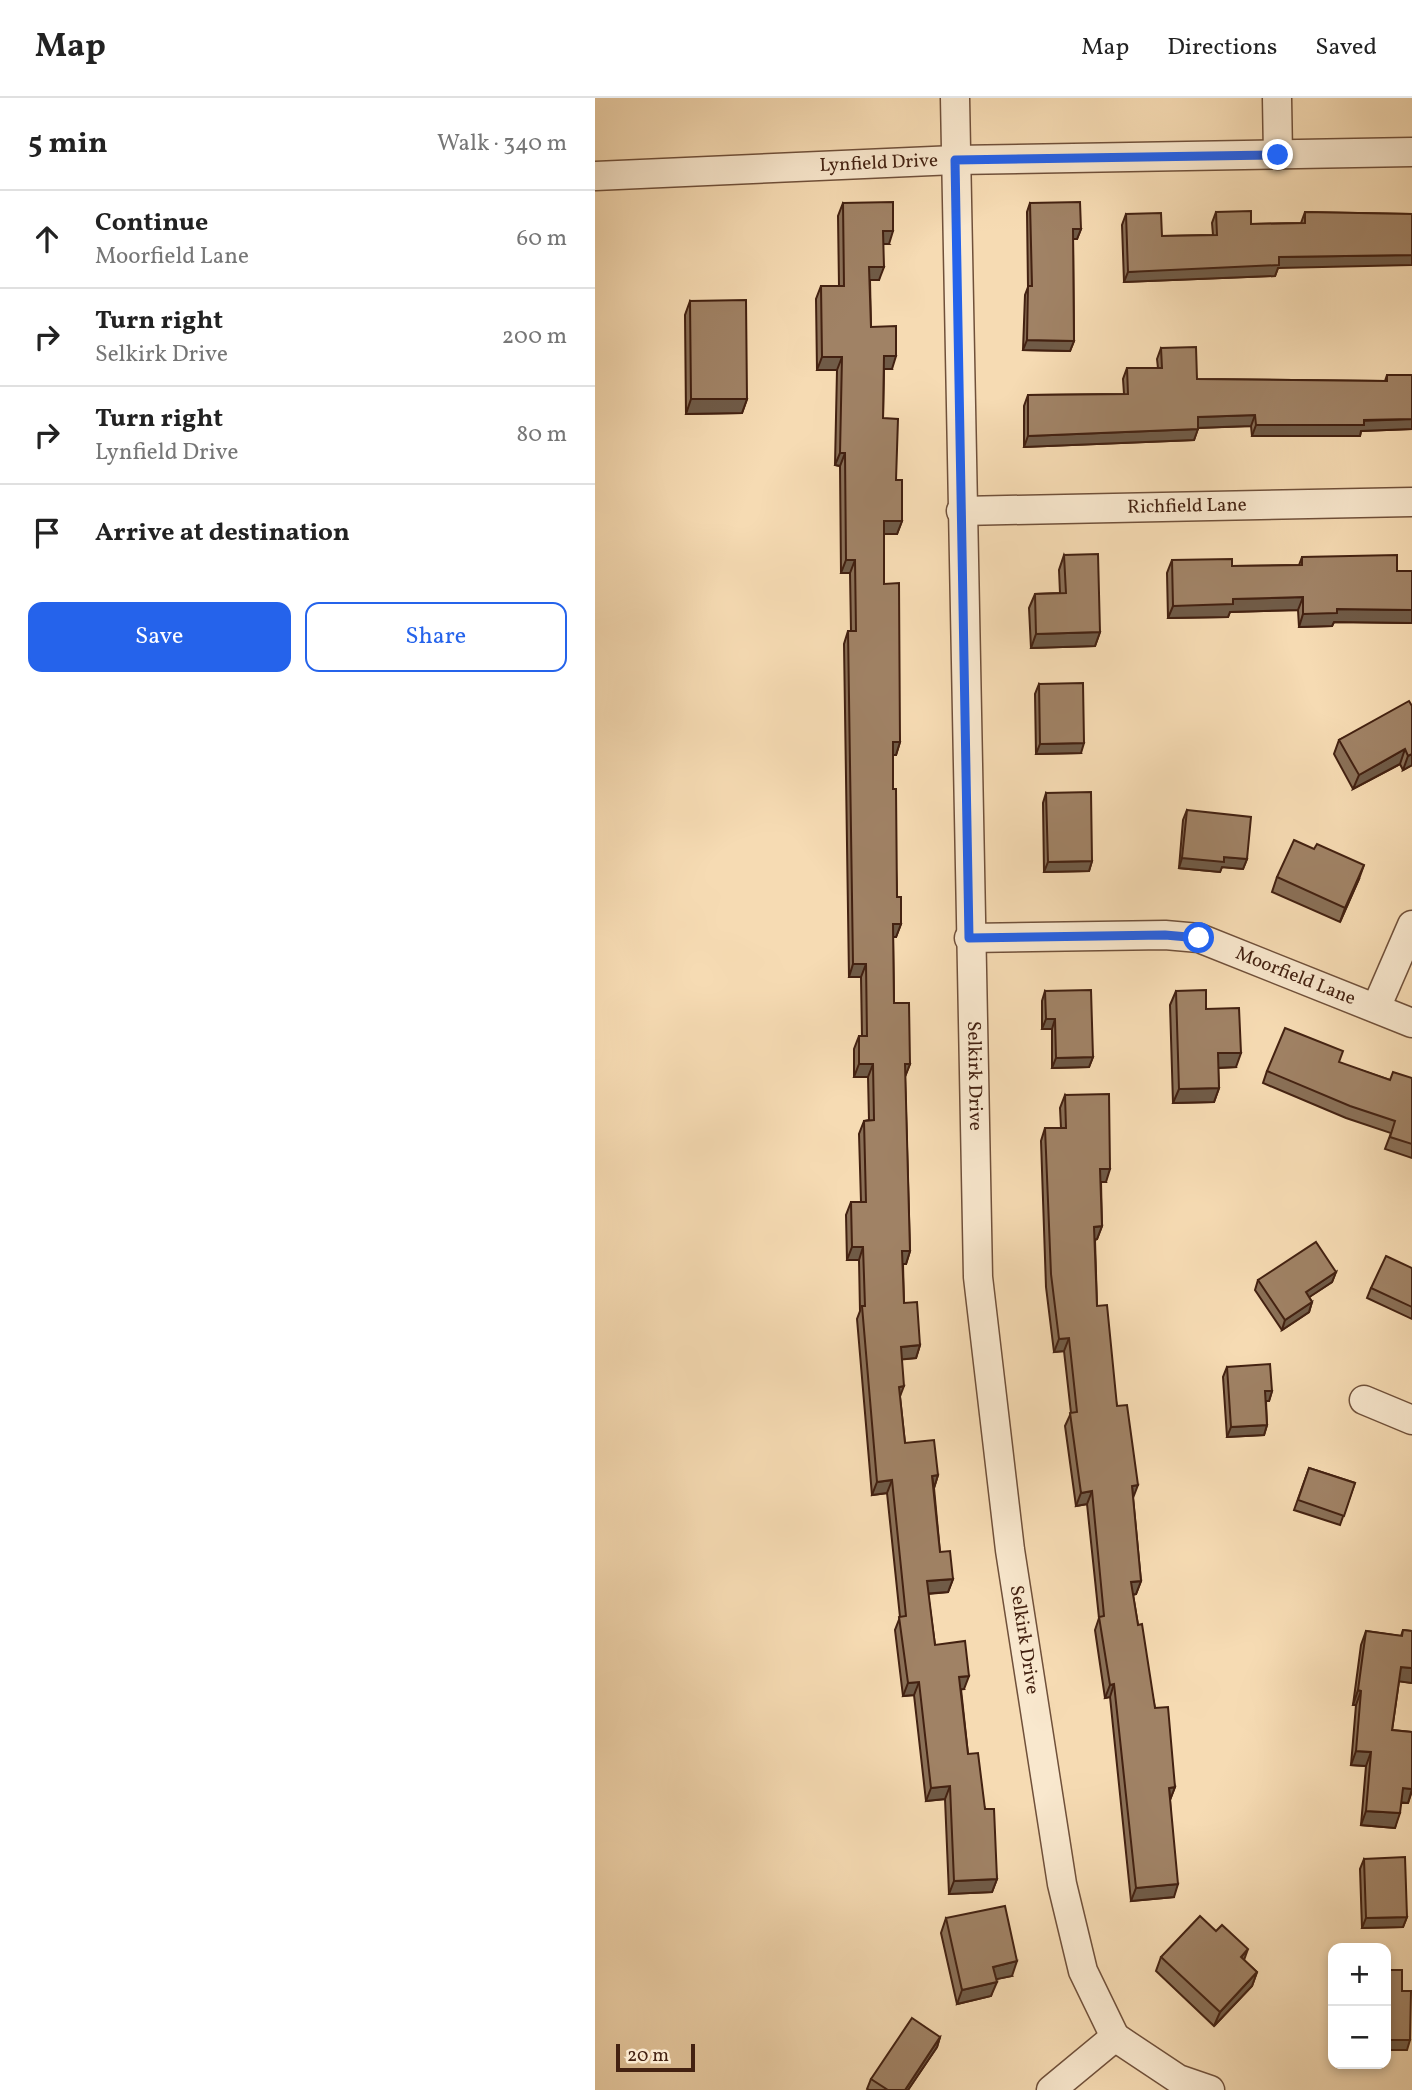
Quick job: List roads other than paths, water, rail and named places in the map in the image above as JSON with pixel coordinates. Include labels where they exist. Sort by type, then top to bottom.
[{"type":"street","name":"Selkirk Drive","points":[[955,98],[969,938],[978,1277],[1010,1550],[1062,1884],[1083,1971],[1115,2037]]},
{"type":"street","points":[[1277,98],[1278,155]]},
{"type":"street","name":"Lynfield Drive","points":[[595,176],[955,160],[1412,152]]},
{"type":"street","name":"Richfield Lane","points":[[961,511],[1412,502]]},
{"type":"street","points":[[1376,1008],[1412,925]]},
{"type":"street","name":"Moorfield Lane","points":[[969,938],[1165,935],[1199,938],[1412,1023]]},
{"type":"street","points":[[1364,1400],[1412,1420]]},
{"type":"street","points":[[1051,2090],[1115,2037],[1178,2078],[1210,2090]]}]
